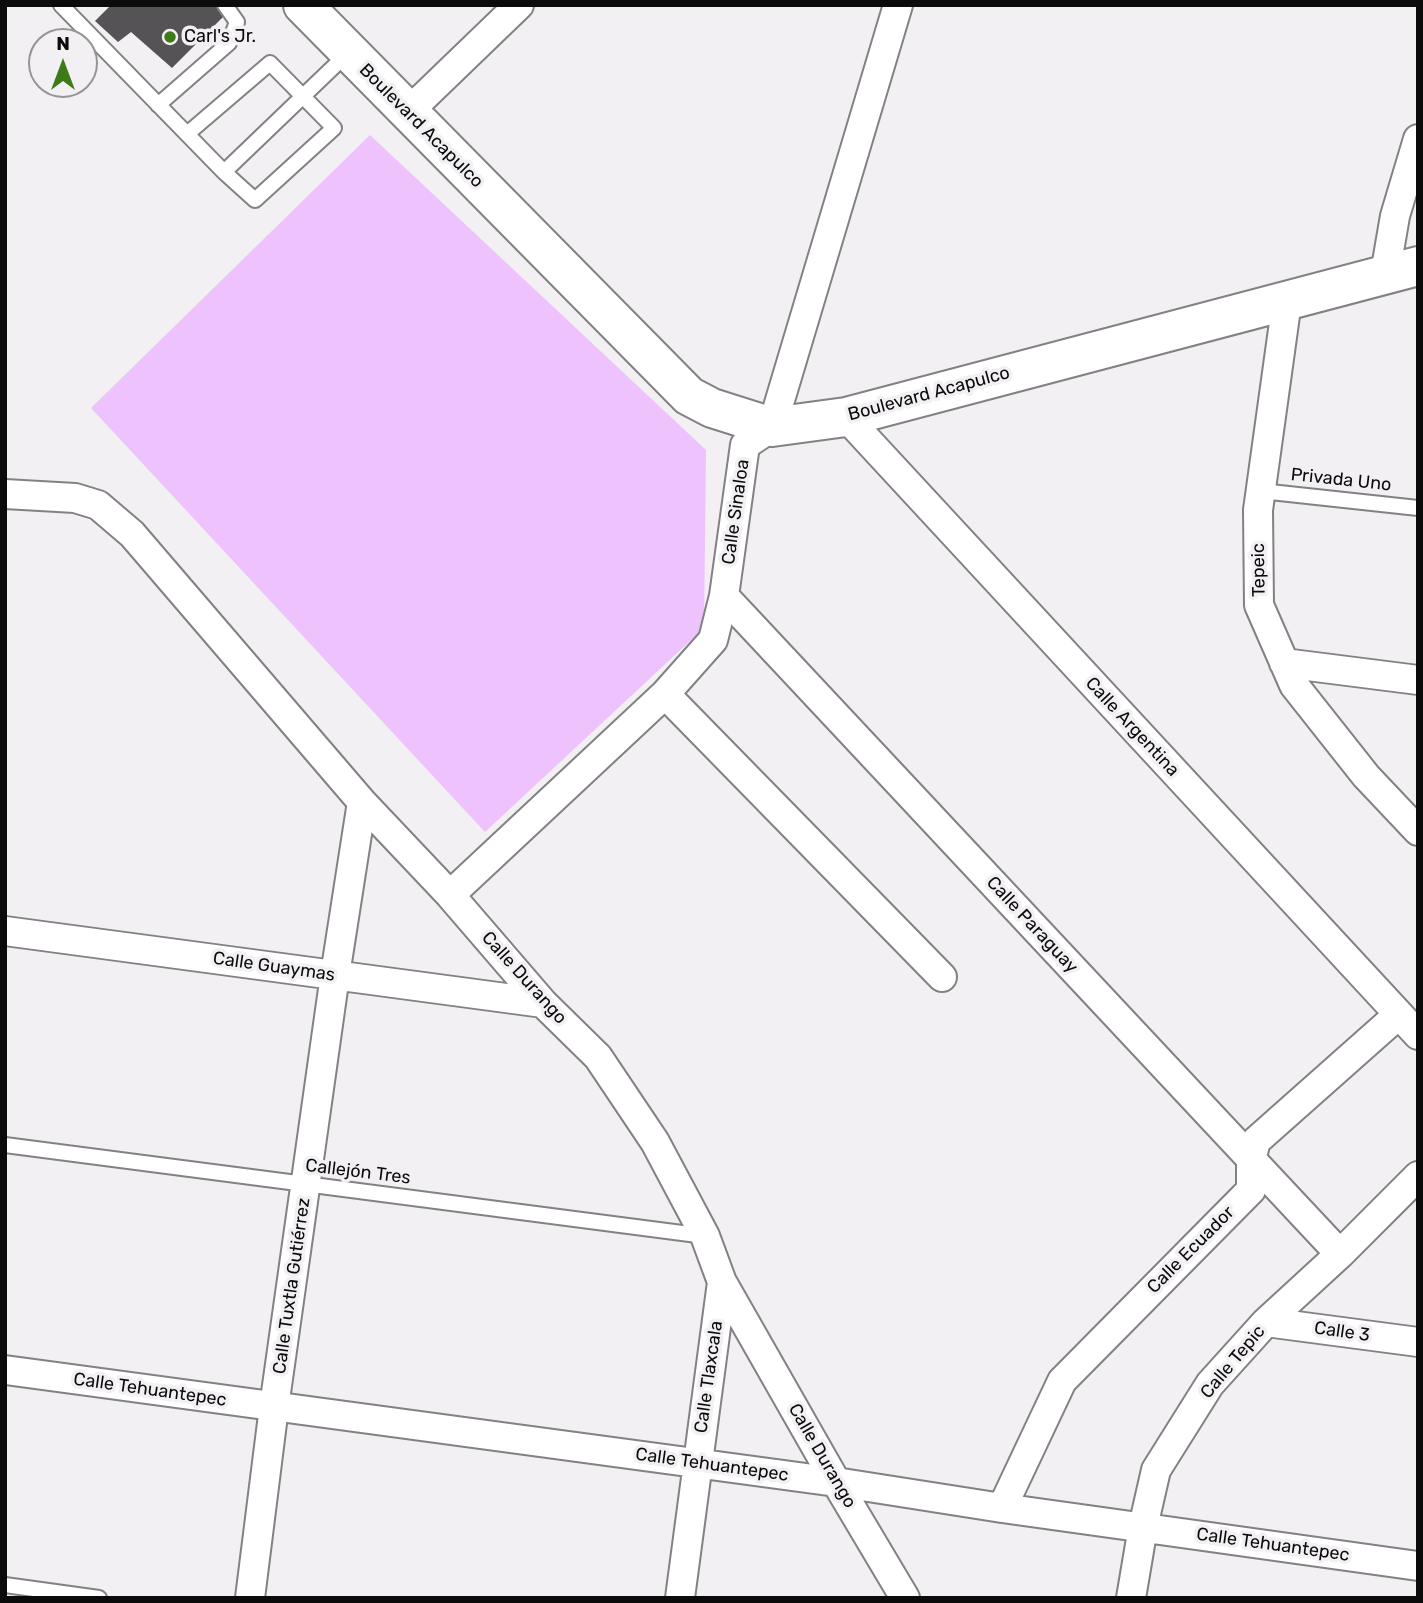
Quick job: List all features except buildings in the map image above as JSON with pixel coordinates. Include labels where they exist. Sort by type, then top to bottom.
[{"type":"main road","name":"Boulevard Acapulco","points":[[303,5],[689,396],[712,408],[772,427],[846,417],[1401,270]]},
{"type":"street","points":[[407,113],[519,5]]},
{"type":"street","points":[[772,427],[898,5]]},
{"type":"street","points":[[1401,270],[1395,216],[1418,139]]},
{"type":"street","name":"Tepeic","points":[[1287,301],[1258,510],[1259,605],[1294,685],[1358,766],[1418,831]]},
{"type":"street","name":"Calle Argentina","points":[[846,417],[1418,1035]]},
{"type":"street","name":"Calle Sinaloa","points":[[450,895],[666,694],[713,640],[724,596],[745,445],[772,427]]},
{"type":"street","name":"Calle Durango","points":[[5,494],[75,498],[98,505],[132,534],[362,802],[450,895],[543,1003],[598,1057],[655,1142],[705,1237],[722,1282],[905,1598]]},
{"type":"street","name":"Calle Paraguay","points":[[724,596],[1340,1254]]},
{"type":"street","points":[[1283,663],[1418,680]]},
{"type":"street","points":[[666,694],[942,977]]},
{"type":"street","name":"Calle Tuxtla Gutiérrez","points":[[250,1598],[274,1407],[362,802]]},
{"type":"street","name":"Calle Guaymas","points":[[5,931],[543,1003]]},
{"type":"street","name":"Calle Ecuador","points":[[1002,1508],[1062,1381],[1251,1190],[1251,1160],[1256,1140],[1398,1015]]},
{"type":"street","name":"Calle Tepic","points":[[1132,1598],[1143,1527],[1156,1470],[1210,1384],[1266,1322],[1340,1254],[1418,1176]]},
{"type":"street","name":"Calle Tlaxcala","points":[[680,1598],[722,1282]]},
{"type":"street","name":"Calle 3","points":[[1266,1322],[1418,1342]]},
{"type":"street","name":"Calle Tehuantepec","points":[[5,1370],[836,1482],[1418,1566]]},
{"type":"lane","points":[[61,5],[224,172],[255,200],[334,128],[270,63],[187,134]]},
{"type":"lane","points":[[158,105],[229,43],[237,22],[225,5]]},
{"type":"lane","points":[[224,172],[348,52]]},
{"type":"lane","name":"Privada Uno","points":[[1261,491],[1418,508]]},
{"type":"lane","name":"Callejón Tres","points":[[5,1145],[705,1237]]},
{"type":"lane","points":[[5,1585],[99,1598]]},
{"type":"shaded area","points":[[370,135],[706,450],[704,628],[485,832],[91,408]]},
{"type":"place","name":"Carl's Jr.","points":[[170,37]]}]
